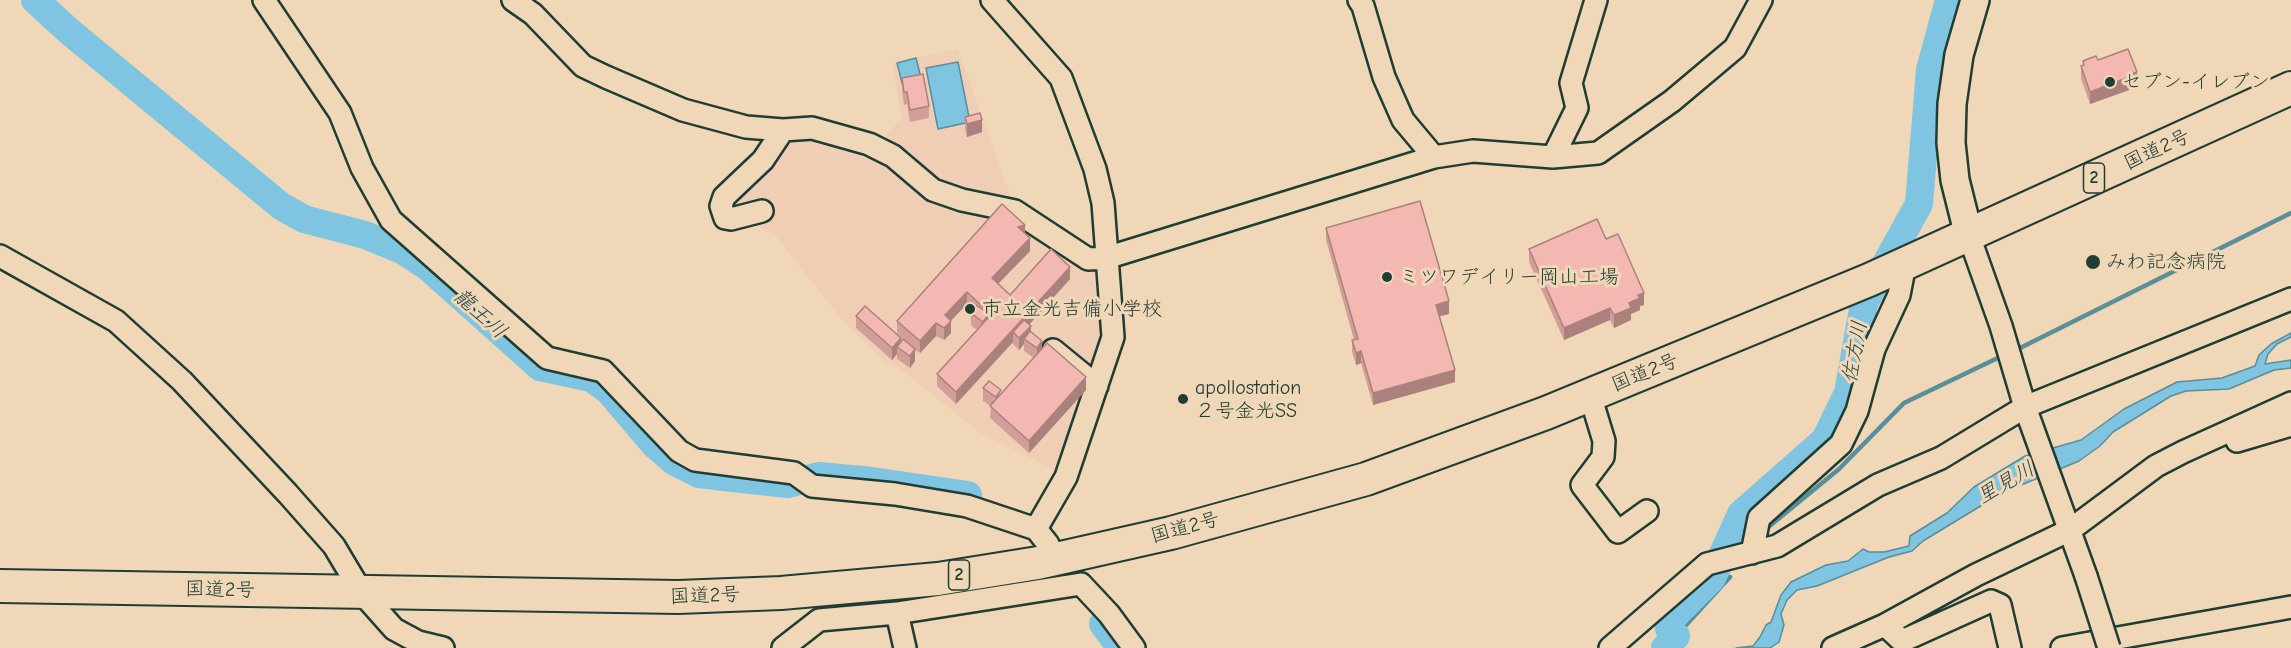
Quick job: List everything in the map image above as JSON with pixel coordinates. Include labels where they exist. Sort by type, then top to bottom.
[{"type":"highway","name":"国道2号","points":[[0,586],[678,597],[781,593],[938,579],[1038,562],[1171,532],[1354,482],[1590,395],[1901,266],[2291,88]]},
{"type":"main road","points":[[1969,236],[1955,180],[1952,104],[1959,55],[1975,0]]},
{"type":"street","points":[[264,0],[340,114],[362,168],[391,220],[547,358],[603,371],[630,397],[664,438],[695,460],[794,473],[812,486],[895,494],[967,506],[1042,536],[1066,477],[1113,337],[1104,203],[1061,78],[992,0]]},
{"type":"street","points":[[513,0],[533,14],[583,66],[606,77],[683,110],[746,127],[783,130],[812,128],[869,144],[893,156],[933,190],[962,200],[1015,211],[1088,259],[1106,258],[1434,157],[1473,151],[1552,157],[1598,153],[1672,101],[1735,48],[1761,0]]},
{"type":"street","points":[[1359,0],[1363,6],[1384,77],[1403,120],[1434,157]]},
{"type":"street","points":[[1552,157],[1577,108],[1571,83],[1596,0]]},
{"type":"street","points":[[762,211],[731,219],[725,218],[721,206],[724,197],[763,160],[783,130]]},
{"type":"street","points":[[1969,236],[2109,648]]},
{"type":"street","points":[[0,256],[116,321],[182,381],[334,546],[362,593],[394,629],[419,645],[443,648]]},
{"type":"street","points":[[1743,555],[1759,518],[1841,444],[1857,411],[1874,349],[1899,296],[1901,266]]},
{"type":"street","points":[[1610,648],[1707,564],[1777,546],[1878,485],[2291,299]]},
{"type":"street","points":[[1046,345],[1097,386]]},
{"type":"street","points":[[1590,395],[1604,441],[1603,457],[1582,485],[1618,532],[1647,511]]},
{"type":"street","points":[[1833,648],[1885,625],[1976,575],[2067,522],[2156,466],[2291,403]]},
{"type":"street","points":[[2183,452],[2198,457],[2269,430],[2291,425]]},
{"type":"street","points":[[783,648],[819,620],[897,612],[1081,584],[1109,614],[1134,648]]},
{"type":"street","points":[[1885,625],[1902,641],[1992,601],[2000,605],[2010,648]]},
{"type":"street","points":[[2062,648],[2140,641],[2291,607]]},
{"type":"street","points":[[897,612],[905,648]]},
{"type":"street","points":[[1857,648],[1885,625]]},
{"type":"shaded area","points":[[958,49],[1014,205],[945,188],[881,140],[902,118],[892,63]]},
{"type":"shaded area","name":"市立金光吉備小学校","points":[[810,134],[834,138],[994,211],[1091,266],[1100,277],[1106,335],[1061,473],[980,433],[899,368],[885,362],[845,323],[775,235],[728,211],[739,192],[784,142]]},
{"type":"water","points":[[916,58],[922,82],[903,87],[897,63]]},
{"type":"water","points":[[958,62],[970,122],[938,129],[926,68]]},
{"type":"water","name":"里見川","points":[[2291,333],[2291,337],[2277,344],[2268,354],[2265,364],[2291,360],[2291,368],[2274,370],[2229,389],[2186,391],[2171,396],[2113,432],[2100,446],[2079,461],[2002,493],[1923,541],[1912,551],[1889,557],[1817,586],[1797,590],[1787,600],[1781,614],[1784,625],[1779,642],[1770,648],[1736,648],[1753,646],[1766,625],[1771,622],[1781,595],[1791,582],[1826,565],[1848,561],[1863,549],[1869,552],[1884,552],[1909,546],[1910,536],[1947,513],[1974,487],[2025,456],[2081,440],[2124,409],[2177,382],[2222,378],[2255,366],[2259,355],[2271,344]]},
{"type":"building","points":[[2128,49],[2137,72],[2090,92],[2081,66],[2084,65],[2083,61],[2096,56],[2098,60]]},
{"type":"building","points":[[923,74],[929,106],[910,110],[902,78]]},
{"type":"building","points":[[980,113],[982,120],[967,124],[965,117]]},
{"type":"building","name":"ミツワデイリー岡山工場","points":[[1420,201],[1449,301],[1436,305],[1455,370],[1373,393],[1361,351],[1356,353],[1352,340],[1358,339],[1326,228]]},
{"type":"building","points":[[1002,204],[1025,225],[1018,227],[1030,238],[992,278],[1010,295],[1051,249],[1070,267],[956,392],[937,374],[998,307],[990,314],[967,292],[945,315],[951,321],[944,328],[936,323],[920,341],[897,321]]},
{"type":"building","points":[[1597,219],[1606,239],[1618,234],[1644,293],[1638,295],[1640,298],[1629,303],[1631,308],[1614,315],[1610,308],[1564,328],[1529,249]]},
{"type":"building","points":[[976,305],[989,314],[983,322],[971,313]]},
{"type":"building","points":[[865,306],[901,338],[892,348],[856,316]]},
{"type":"building","points":[[1024,320],[1031,326],[1019,338],[1013,332]]},
{"type":"building","points":[[1030,331],[1042,341],[1037,348],[1024,339]]},
{"type":"building","points":[[903,339],[915,349],[910,356],[897,347]]},
{"type":"building","points":[[1047,343],[1086,377],[1029,441],[990,406]]},
{"type":"building","points":[[989,381],[1001,390],[996,397],[983,388]]},
{"type":"waterway","name":"龍王川","points":[[35,0],[70,32],[281,206],[304,219],[365,235],[402,250],[428,267],[540,367],[591,378],[609,391],[654,444],[675,462],[699,474],[733,478],[788,484],[819,476],[968,495]]},
{"type":"waterway","name":"佐方川","points":[[1665,648],[1676,636],[1669,628],[1672,618],[1712,578],[1741,514],[1825,440],[1848,393],[1864,303],[1919,204],[1930,70],[1949,0]]},
{"type":"waterway","points":[[2014,351],[2291,213]]},
{"type":"waterway","points":[[1766,529],[1839,469],[1904,403],[2004,355]]},
{"type":"waterway","points":[[1676,636],[1730,577]]},
{"type":"waterway","name":"龍王川","points":[[1103,624],[1121,648]]},
{"type":"place","name":"セブン-イレブン","points":[[2110,82]]},
{"type":"place","name":"みわ記念病院","points":[[2093,262]]},
{"type":"place","name":"ミツワデイリー岡山工場","points":[[1387,277]]},
{"type":"place","name":"市立金光吉備小学校","points":[[970,309]]},
{"type":"place","name":"apollostation ２号金光SS","points":[[1183,399]]}]
